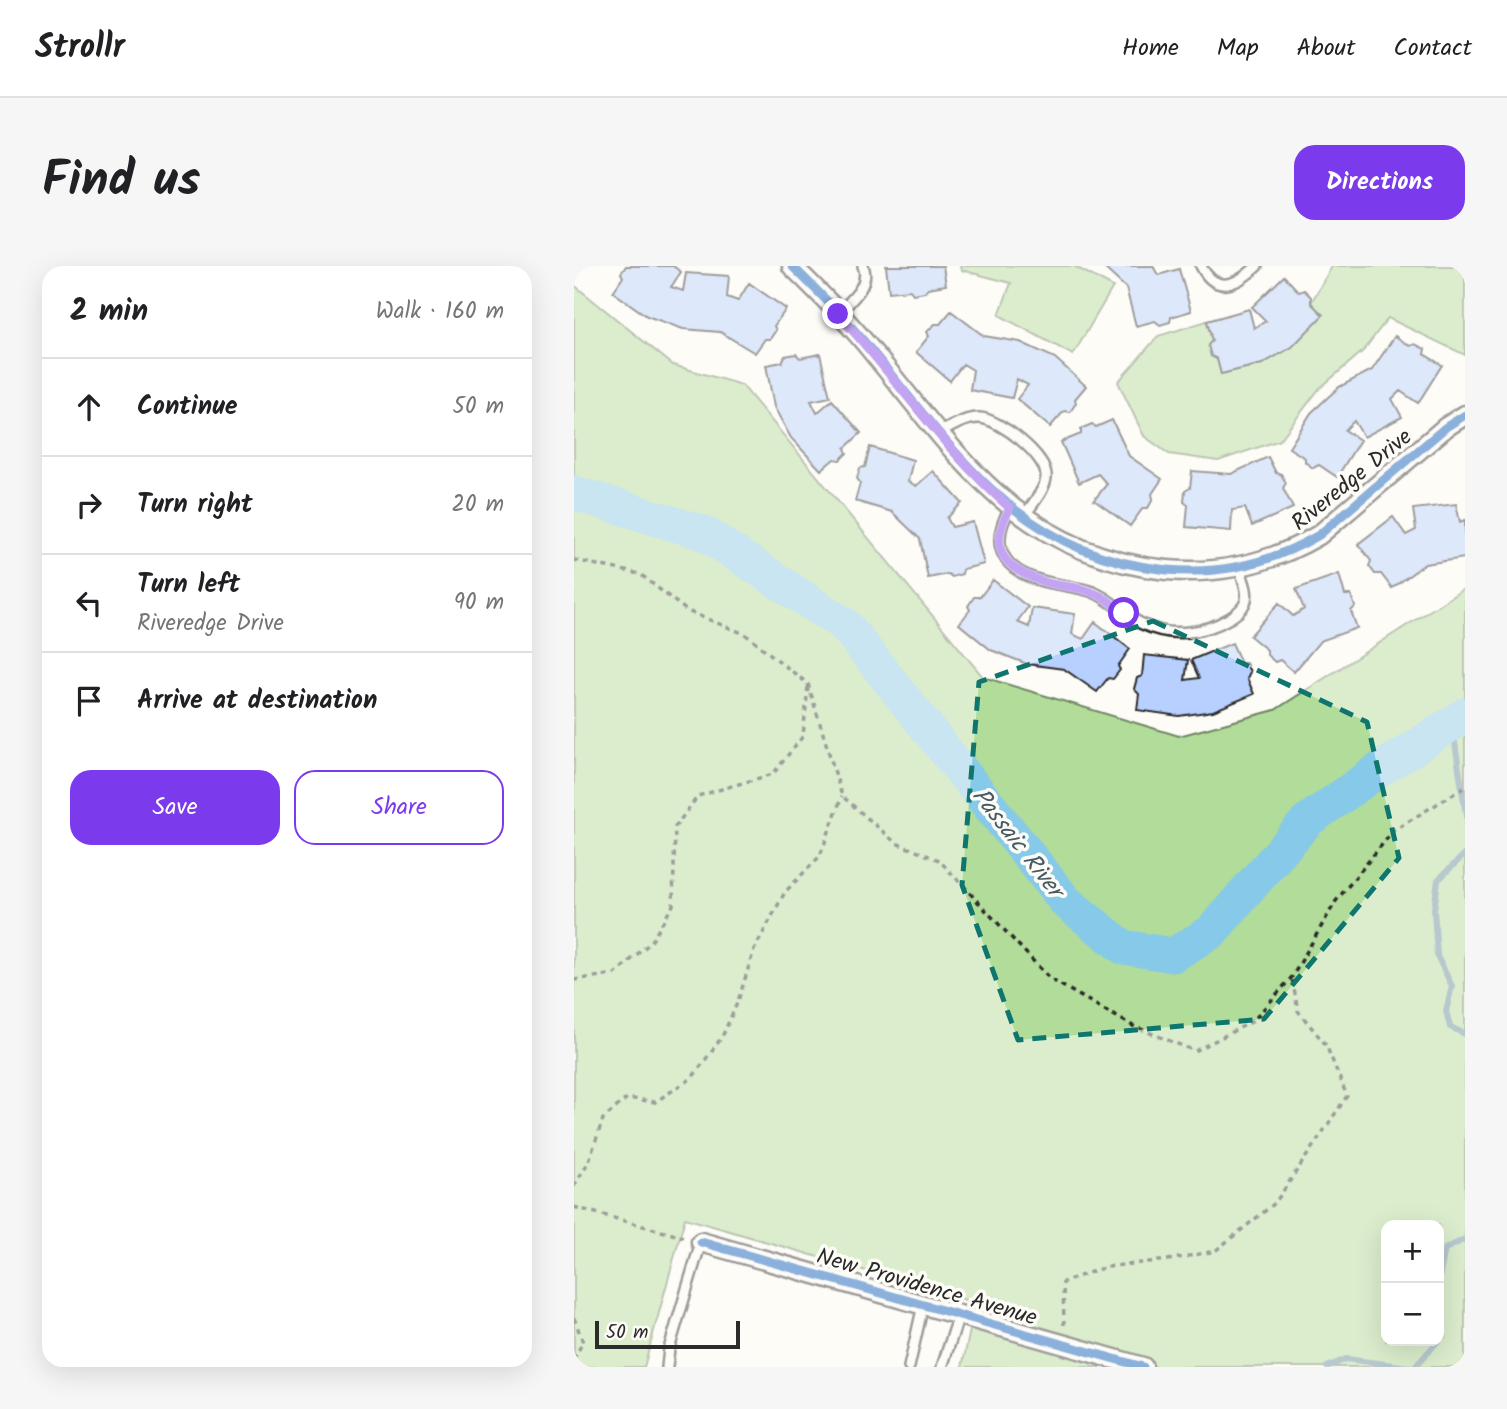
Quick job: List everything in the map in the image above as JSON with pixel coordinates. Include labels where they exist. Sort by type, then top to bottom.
[{"type":"street","name":"Riveredge Drive","points":[[792,266],[873,351],[965,466],[1017,512],[1078,547],[1135,567],[1191,572],[1239,567],[1297,548],[1319,534],[1446,427],[1465,415]]},
{"type":"street","name":"New Providence Avenue","points":[[701,1242],[1143,1367]]},
{"type":"lane","points":[[838,314],[863,287],[863,266]]},
{"type":"lane","points":[[1201,266],[1207,278],[1214,283],[1226,285],[1238,281],[1257,266]]},
{"type":"lane","points":[[939,433],[966,421],[985,419],[995,422],[1036,453],[1045,470],[1046,481],[1000,527],[998,538],[1006,561],[1016,569],[1047,583],[1094,592],[1144,625],[1163,631],[1198,632],[1241,611],[1246,601],[1246,590],[1239,567]]},
{"type":"lane","points":[[667,1367],[669,1349],[701,1242]]},
{"type":"lane","points":[[909,1367],[923,1305]]},
{"type":"lane","points":[[942,1367],[959,1315]]},
{"type":"path","points":[[574,560],[640,574],[687,611],[745,634],[808,684],[842,796],[896,843],[940,860],[1050,979],[1133,1026],[1195,1051],[1253,1021],[1293,977],[1336,901],[1394,830],[1465,787]]},
{"type":"path","points":[[574,980],[615,974],[651,942],[673,905],[675,827],[698,796],[773,774],[803,736],[808,684]]},
{"type":"path","points":[[574,1186],[589,1161],[603,1119],[627,1098],[655,1102],[692,1078],[722,1037],[738,1000],[754,950],[785,892],[820,856],[842,796]]},
{"type":"path","points":[[1064,1345],[1063,1282],[1105,1267],[1215,1251],[1275,1203],[1347,1096],[1326,1045],[1298,1011],[1293,977]]},
{"type":"path","points":[[574,1207],[701,1242]]},
{"type":"path","points":[[574,1318],[583,1342],[574,1358]]},
{"type":"highlighted area","points":[[1153,621],[1367,722],[1399,858],[1264,1019],[1018,1040],[962,885],[979,682]]},
{"type":"green space","points":[[960,266],[1074,266],[1113,287],[1073,355],[999,315],[1011,283],[961,270]]},
{"type":"green space","points":[[1332,266],[1465,266],[1465,355],[1388,318],[1363,351],[1319,389],[1280,440],[1218,461],[1169,454],[1144,436],[1118,382],[1158,336],[1207,321],[1212,341],[1209,345],[1211,356],[1217,359],[1221,374],[1262,364],[1292,347],[1323,315],[1311,303]]},
{"type":"green space","points":[[574,285],[673,365],[742,385],[983,677],[1179,736],[1275,710],[1465,588],[1465,1367],[962,1367],[976,1303],[685,1218],[644,1367],[574,1367]]},
{"type":"building","points":[[626,266],[673,266],[681,272],[671,287],[683,291],[686,273],[729,276],[727,297],[738,301],[749,283],[786,309],[774,326],[776,330],[770,339],[765,339],[755,353],[720,332],[683,329],[647,316],[613,292],[623,277],[621,273]]},
{"type":"building","points":[[886,266],[943,266],[946,285],[913,294],[910,290],[889,292]]},
{"type":"building","points":[[1102,266],[1153,266],[1158,275],[1179,269],[1191,311],[1171,317],[1170,322],[1160,325],[1155,321],[1136,326],[1126,288]]},
{"type":"building","points":[[1284,276],[1299,292],[1304,290],[1311,297],[1311,303],[1323,315],[1292,347],[1262,364],[1221,374],[1217,359],[1211,356],[1208,345],[1212,341],[1207,321],[1249,309],[1254,328],[1266,321],[1252,307]]},
{"type":"building","points":[[951,311],[984,336],[1020,342],[1055,358],[1086,386],[1075,399],[1076,403],[1070,412],[1064,411],[1050,427],[1017,399],[1028,385],[1017,379],[1012,398],[970,390],[973,370],[963,364],[950,381],[916,352],[929,336],[927,332],[935,324],[940,324]]},
{"type":"building","points":[[1395,336],[1410,346],[1415,344],[1425,349],[1424,354],[1442,365],[1418,403],[1400,391],[1392,399],[1402,417],[1364,437],[1354,421],[1345,430],[1360,440],[1337,477],[1319,465],[1313,468],[1305,462],[1305,458],[1289,448],[1311,413],[1339,387],[1372,370]]},
{"type":"building","points":[[796,354],[800,358],[820,354],[830,397],[811,401],[817,413],[832,400],[861,433],[845,448],[847,453],[840,460],[834,459],[821,470],[791,438],[774,407],[766,365],[782,362],[785,356]]},
{"type":"building","points":[[1112,420],[1129,456],[1162,479],[1152,494],[1153,499],[1148,508],[1143,508],[1130,526],[1094,500],[1107,484],[1098,474],[1079,483],[1061,442],[1081,434],[1081,429],[1092,424],[1096,427]]},
{"type":"building","points":[[870,447],[913,460],[908,481],[916,486],[933,471],[962,503],[947,518],[952,527],[973,522],[984,564],[963,569],[962,574],[952,577],[948,574],[928,578],[920,539],[892,512],[855,501],[860,483],[857,478],[860,468],[865,467]]},
{"type":"building","points":[[1268,457],[1276,473],[1281,474],[1286,483],[1283,488],[1293,508],[1252,526],[1245,508],[1232,510],[1231,531],[1186,527],[1188,505],[1184,502],[1185,491],[1190,488],[1192,471],[1231,474]]},
{"type":"building","points":[[1456,504],[1460,522],[1465,520],[1465,558],[1425,564],[1392,588],[1381,574],[1375,574],[1369,566],[1371,561],[1358,544],[1393,517],[1406,535],[1416,530],[1413,509]]},
{"type":"building","points":[[1339,574],[1345,595],[1351,595],[1355,607],[1351,611],[1357,628],[1320,641],[1294,672],[1280,660],[1275,662],[1267,655],[1267,650],[1250,636],[1279,603],[1293,616],[1304,609],[1296,589]]},
{"type":"building","points":[[993,580],[1028,607],[1017,622],[1029,627],[1032,608],[1075,614],[1072,634],[1083,639],[1095,622],[1130,649],[1118,666],[1120,670],[1113,679],[1108,678],[1097,692],[1064,669],[1027,664],[991,650],[959,624],[970,610],[968,606],[974,597],[980,597]]},
{"type":"building","points":[[1232,643],[1241,663],[1246,663],[1250,672],[1247,678],[1254,694],[1213,711],[1179,716],[1137,710],[1139,694],[1134,689],[1137,678],[1142,676],[1144,655],[1188,660],[1185,680],[1199,678],[1191,660]]},
{"type":"waterway","name":"Passaic River","points":[[574,493],[704,533],[845,625],[1066,902],[1123,947],[1173,955],[1211,932],[1307,821],[1376,772],[1465,715]]},
{"type":"waterway","points":[[1452,723],[1465,809]]},
{"type":"waterway","points":[[1465,854],[1438,880],[1434,910],[1437,956],[1452,986],[1446,1011],[1450,1027],[1465,1034]]},
{"type":"waterway","points":[[1444,1254],[1445,1249],[1465,1239]]},
{"type":"waterway","points":[[1415,1367],[1434,1346]]},
{"type":"waterway","points":[[1327,1367],[1346,1359],[1409,1367]]},
{"type":"cycle path","points":[[792,266],[845,320],[936,430],[998,496],[1033,523],[1072,545],[1116,561],[1187,571],[1246,565],[1283,553],[1319,535],[1446,427],[1465,415]]},
{"type":"cycle path","points":[[701,1242],[1143,1367]]},
{"type":"route","points":[[838,314],[873,351],[965,466],[1010,508],[1000,527],[998,538],[1006,561],[1016,569],[1047,583],[1094,592],[1124,613]]}]
